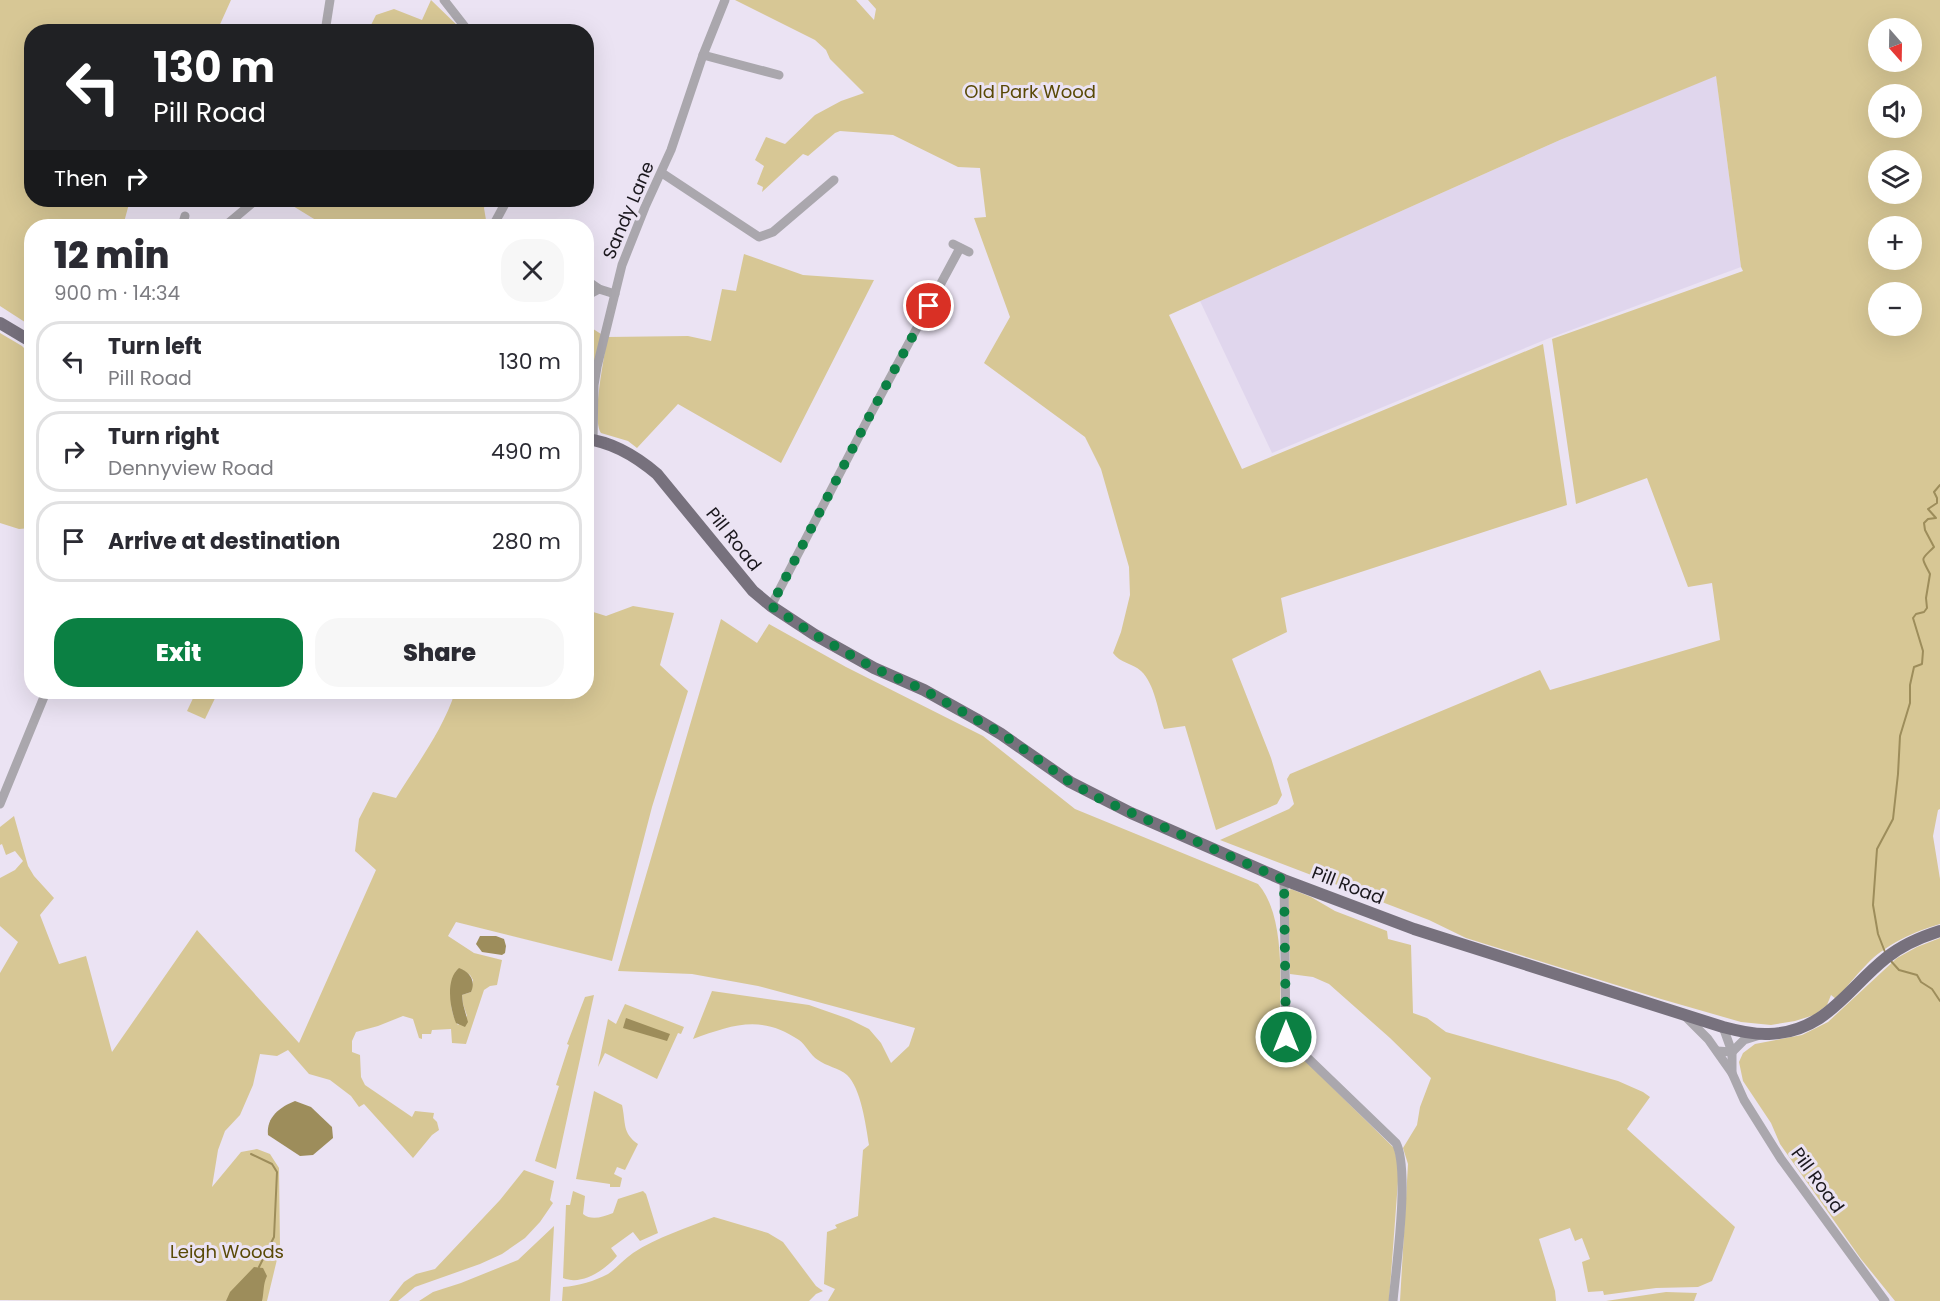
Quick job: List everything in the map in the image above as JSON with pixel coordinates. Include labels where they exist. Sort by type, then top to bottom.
[{"type":"main road","points":[[0,323],[24,337]]},
{"type":"main road","name":"Pill Road","points":[[594,441],[630,454],[657,474],[753,591],[771,606],[815,635],[867,664],[924,690],[1002,734],[1070,782],[1102,800],[1284,880],[1455,944],[1684,1015]]},
{"type":"main road","points":[[1684,1015],[1762,1034],[1787,1032],[1827,1015],[1893,953],[1914,941],[1940,931]]},
{"type":"street","points":[[326,24],[330,0]]},
{"type":"street","points":[[444,0],[463,24]]},
{"type":"street","name":"Sandy Lane","points":[[594,385],[622,265],[645,207],[662,173],[703,55],[725,0]]},
{"type":"street","points":[[703,55],[779,75]]},
{"type":"street","points":[[662,173],[759,237],[773,232],[834,180]]},
{"type":"street","points":[[233,219],[248,207]]},
{"type":"street","points":[[771,606],[869,417],[961,248]]},
{"type":"street","points":[[594,286],[615,294]]},
{"type":"street","points":[[594,292],[599,289]]},
{"type":"street","points":[[0,804],[43,699]]},
{"type":"street","points":[[1284,880],[1286,1037],[1396,1143],[1400,1151],[1402,1191],[1393,1301]]},
{"type":"street","name":"Pill Road","points":[[1684,1015],[1717,1051],[1732,1073],[1744,1100],[1774,1149],[1885,1301]]},
{"type":"street","points":[[1708,1039],[1719,1025]]},
{"type":"street","name":"Pill Road","points":[[1719,1025],[1731,1052],[1732,1073]]},
{"type":"street","points":[[1717,1051],[1731,1052],[1744,1040],[1762,1034]]},
{"type":"shaded area","points":[[1716,75],[1741,267],[1547,339],[1272,453],[1200,301],[1560,140]]},
{"type":"shaded area","points":[[480,936],[496,936],[504,939],[505,953],[502,955],[482,952],[476,944]]},
{"type":"shaded area","points":[[459,968],[469,974],[473,984],[471,992],[462,995],[468,1022],[465,1027],[456,1023],[450,994],[452,979]]},
{"type":"shaded area","points":[[626,1018],[670,1034],[667,1041],[623,1028]]},
{"type":"shaded area","points":[[295,1101],[311,1107],[332,1127],[333,1138],[313,1155],[300,1156],[268,1135],[269,1123],[275,1114],[284,1106]]},
{"type":"shaded area","points":[[254,1267],[263,1268],[267,1276],[262,1301],[226,1301],[230,1292]]},
{"type":"green space","points":[[0,0],[231,0],[220,24],[24,24],[24,207],[128,207],[125,219],[24,219],[24,321],[0,306]]},
{"type":"green space","points":[[431,0],[456,24],[372,24],[376,15],[394,9],[422,20]]},
{"type":"green space","name":"Old Park Wood","points":[[735,0],[856,0],[874,20],[876,9],[868,0],[1940,0],[1940,809],[1933,836],[1940,879],[1940,924],[1911,935],[1882,951],[1863,968],[1836,999],[1831,995],[1827,1005],[1814,1015],[1771,1025],[1741,1022],[1466,938],[1429,920],[1220,840],[1289,809],[1294,804],[1287,779],[1290,774],[1540,670],[1550,690],[1720,640],[1712,583],[1688,587],[1647,478],[1576,504],[1552,339],[1743,271],[1716,76],[1560,140],[1169,315],[1242,469],[1543,344],[1567,505],[1281,598],[1287,632],[1232,659],[1271,758],[1282,795],[1277,804],[1216,830],[1185,726],[1164,729],[1153,691],[1146,677],[1138,668],[1119,659],[1113,653],[1130,595],[1129,567],[1101,469],[1085,437],[984,363],[1010,317],[974,218],[986,217],[980,168],[958,167],[893,135],[840,131],[808,156],[803,154],[762,192],[763,187],[757,184],[764,166],[755,160],[766,137],[785,144],[815,115],[841,101],[864,93],[830,59],[826,50],[815,40]]},
{"type":"green space","points":[[295,207],[484,207],[486,219],[314,219]]},
{"type":"green space","points":[[744,254],[803,275],[874,280],[781,463],[678,404],[637,448],[628,441],[601,433],[597,414],[607,337],[688,336],[711,341],[722,289],[736,291]]},
{"type":"green space","points":[[594,330],[601,334],[594,371]]},
{"type":"green space","points":[[0,333],[24,348],[24,529],[0,523]]},
{"type":"green space","name":"Leigh Woods","points":[[633,606],[674,613],[660,665],[688,691],[652,807],[612,961],[456,922],[448,936],[474,953],[502,960],[497,985],[484,990],[466,1044],[452,1043],[451,1029],[432,1030],[431,1034],[422,1034],[422,1039],[419,1038],[413,1019],[403,1016],[356,1032],[352,1041],[352,1052],[360,1055],[361,1077],[365,1085],[412,1117],[415,1111],[434,1113],[433,1118],[439,1130],[413,1158],[364,1104],[359,1107],[351,1096],[330,1080],[309,1074],[288,1050],[277,1056],[260,1054],[253,1085],[240,1115],[225,1131],[218,1150],[212,1187],[241,1152],[257,1149],[270,1154],[279,1168],[280,1247],[267,1301],[0,1300],[0,973],[18,942],[0,926],[0,878],[15,870],[23,861],[15,851],[6,855],[2,844],[0,845],[0,827],[14,816],[28,866],[54,898],[40,915],[59,964],[86,956],[112,1052],[197,930],[299,1043],[376,870],[355,851],[359,819],[373,792],[396,798],[437,733],[452,699],[594,699],[594,612],[606,616]],"holes":[[[461,969],[473,980],[471,992],[462,995],[467,1016],[458,1025],[451,1005],[456,971]]]},
{"type":"green space","points":[[721,619],[757,643],[769,624],[846,667],[983,736],[1075,809],[1258,884],[1268,899],[1278,936],[1281,978],[1280,1036],[1394,1148],[1399,1168],[1389,1301],[828,1301],[835,1289],[824,1284],[827,1232],[837,1228],[835,1225],[858,1216],[863,1150],[869,1145],[862,1108],[852,1081],[844,1073],[818,1060],[799,1040],[772,1027],[734,1026],[693,1039],[712,991],[809,1005],[849,1019],[869,1029],[881,1043],[891,1063],[909,1046],[915,1028],[758,986],[692,974],[618,971]]},
{"type":"green space","points":[[193,699],[215,699],[205,719],[187,711]]},
{"type":"green space","points":[[1291,889],[1335,911],[1387,931],[1388,939],[1411,945],[1413,1013],[1427,1018],[1446,1032],[1618,1081],[1650,1097],[1627,1129],[1735,1227],[1712,1281],[1698,1287],[1656,1288],[1604,1295],[1603,1291],[1588,1292],[1582,1262],[1590,1259],[1582,1238],[1575,1241],[1570,1228],[1539,1239],[1556,1301],[1400,1301],[1408,1164],[1403,1148],[1417,1125],[1420,1107],[1431,1078],[1329,984],[1313,977],[1290,974],[1288,891]]},
{"type":"green space","points":[[1940,938],[1940,1301],[1895,1301],[1861,1259],[1780,1144],[1771,1123],[1743,1081],[1739,1062],[1743,1053],[1755,1044],[1802,1035],[1828,1022],[1897,958]]},
{"type":"green space","points":[[594,995],[556,1169],[535,1161],[559,1086],[556,1085],[569,1045],[567,1044],[585,997]]},
{"type":"green space","points":[[625,1004],[684,1027],[681,1034],[678,1033],[657,1079],[605,1053],[598,1067],[608,1019],[616,1024]]},
{"type":"green space","points":[[594,1091],[622,1105],[627,1132],[638,1144],[625,1170],[617,1167],[614,1174],[622,1178],[620,1187],[576,1179]]},
{"type":"green space","points":[[524,1170],[554,1181],[550,1200],[553,1203],[525,1238],[502,1254],[415,1287],[398,1301],[389,1301],[404,1282],[416,1274],[435,1269],[500,1200]]},
{"type":"green space","points":[[573,1191],[585,1196],[583,1214],[593,1218],[613,1213],[618,1199],[643,1191],[646,1194],[658,1233],[640,1241],[633,1232],[611,1248],[617,1256],[600,1271],[578,1280],[563,1278],[566,1205],[570,1205]]},
{"type":"green space","points":[[714,1217],[768,1233],[783,1242],[816,1286],[823,1291],[809,1301],[562,1301],[563,1287],[603,1277],[642,1247]]},
{"type":"green space","points":[[554,1226],[550,1301],[419,1301],[433,1292],[518,1260]]},
{"type":"green space","points":[[1666,1292],[1697,1293],[1694,1301],[1606,1301]]},
{"type":"waterway","points":[[1885,952],[1878,934],[1873,905],[1877,849],[1893,819],[1900,736],[1910,703],[1910,685],[1914,667],[1922,664],[1923,651],[1913,618],[1927,608],[1926,598],[1930,574],[1923,559],[1934,547],[1924,523],[1928,519],[1936,518],[1928,509],[1937,503],[1934,492],[1940,485]]},
{"type":"waterway","points":[[1890,960],[1899,970],[1917,975],[1921,982],[1932,989],[1940,1001]]},
{"type":"waterway","points":[[251,1154],[272,1164],[277,1172],[274,1237],[259,1267]]},
{"type":"route","points":[[929,306],[771,606],[815,635],[874,668],[924,690],[1002,734],[1070,782],[1102,800],[1284,880],[1286,1037]]}]
